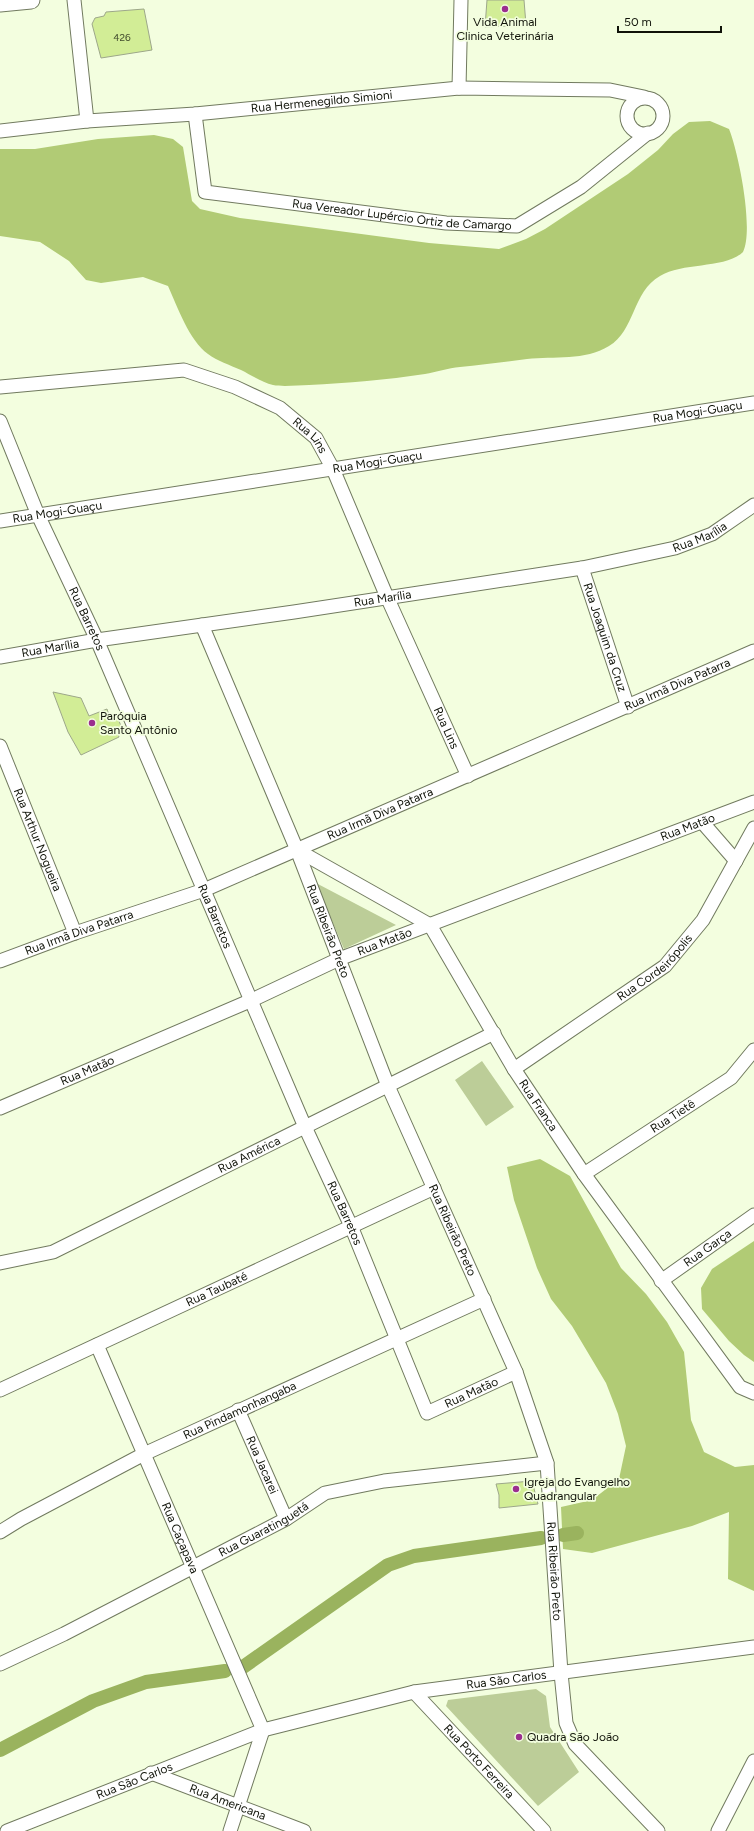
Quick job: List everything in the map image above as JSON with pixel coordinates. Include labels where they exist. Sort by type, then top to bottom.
[{"type":"street","points":[[0,3],[31,0]]},
{"type":"street","points":[[74,0],[86,121]]},
{"type":"street","points":[[459,88],[461,0]]},
{"type":"street","name":"Rua Hermenegildo Simioni","points":[[0,131],[86,121],[195,114],[459,88],[610,90],[644,97]]},
{"type":"street","points":[[644,97],[655,101],[662,110],[663,116],[658,128],[648,133],[636,132],[632,128],[627,117],[629,106],[638,99],[644,97]]},
{"type":"street","name":"Rua Vereador Lupércio Ortiz de Camargo","points":[[195,114],[205,192],[446,224],[517,226],[581,187],[648,133]]},
{"type":"street","name":"Rua Lins","points":[[0,387],[184,370],[235,386],[280,408],[316,438],[334,468],[387,597],[468,776]]},
{"type":"street","name":"Rua Mogi-Guaçu","points":[[0,521],[754,403]]},
{"type":"street","name":"Rua Barretos","points":[[0,421],[38,515],[97,640],[305,1127],[351,1226],[398,1338],[427,1413]]},
{"type":"street","name":"Rua Marília","points":[[0,657],[97,640],[582,568],[675,548],[712,534],[754,506]]},
{"type":"street","name":"Rua Joaquim da Cruz","points":[[582,568],[628,707]]},
{"type":"street","name":"Rua Ribeirão Preto","points":[[202,625],[297,850],[388,1086],[516,1372],[547,1463],[561,1673],[566,1723],[575,1744],[658,1831]]},
{"type":"street","name":"Rua Irmã Diva Patarra","points":[[0,961],[75,933],[204,890],[754,651]]},
{"type":"street","name":"Rua Arthur Nogueira","points":[[0,746],[75,933]]},
{"type":"street","name":"Rua Matão","points":[[0,1108],[252,1000],[339,959],[703,823],[754,802]]},
{"type":"street","points":[[703,823],[736,861]]},
{"type":"street","name":"Rua Cordeirópolis","points":[[514,1069],[665,966],[703,920],[754,828]]},
{"type":"street","name":"Rua Franca","points":[[297,850],[430,925],[514,1069],[584,1174],[740,1387],[754,1393]]},
{"type":"street","name":"Rua América","points":[[0,1263],[53,1252],[494,1033]]},
{"type":"street","name":"Rua Tietê","points":[[584,1174],[731,1078],[754,1050]]},
{"type":"street","name":"Rua Taubaté","points":[[0,1390],[434,1188]]},
{"type":"street","name":"Rua Garça","points":[[661,1281],[754,1215]]},
{"type":"street","name":"Rua Pindamonhangaba","points":[[0,1532],[21,1519],[144,1454],[484,1299]]},
{"type":"street","name":"Rua Caçapava","points":[[97,1345],[194,1566],[263,1730]]},
{"type":"street","name":"Rua Matão","points":[[427,1413],[516,1372]]},
{"type":"street","name":"Rua Jacarei","points":[[238,1410],[286,1519]]},
{"type":"street","name":"Rua Guaratinguetá","points":[[0,1664],[64,1634],[286,1519],[325,1494],[384,1481],[547,1463]]},
{"type":"street","name":"Rua São Carlos","points":[[7,1831],[263,1730],[414,1692],[754,1647]]},
{"type":"street","name":"Rua Porto Ferreira","points":[[414,1692],[544,1831]]},
{"type":"street","points":[[230,1831],[239,1808],[263,1730]]},
{"type":"street","points":[[718,1831],[754,1761]]},
{"type":"street","name":"Rua Americana","points":[[151,1773],[239,1808],[304,1831]]},
{"type":"green space","points":[[710,121],[729,129],[737,156],[746,210],[746,241],[743,252],[726,261],[680,269],[660,276],[651,283],[638,301],[624,331],[618,339],[600,351],[580,356],[527,359],[367,381],[286,386],[273,385],[261,381],[241,370],[215,359],[201,348],[195,341],[185,323],[168,286],[143,277],[101,283],[86,280],[69,261],[40,242],[0,236],[0,149],[35,149],[98,139],[154,135],[173,139],[183,147],[192,201],[200,209],[240,218],[429,243],[499,249],[526,239],[545,229],[628,174],[658,150],[673,134],[689,122]]},
{"type":"green space","points":[[316,883],[396,925],[344,949]]},
{"type":"green space","points":[[482,1061],[514,1107],[486,1126],[455,1080]]},
{"type":"green space","points":[[540,1159],[570,1176],[621,1268],[646,1294],[667,1322],[684,1352],[691,1420],[704,1452],[735,1467],[754,1465],[754,1591],[728,1579],[729,1512],[692,1526],[592,1553],[563,1549],[561,1507],[592,1500],[619,1479],[626,1446],[618,1414],[606,1383],[572,1326],[551,1299],[537,1268],[514,1200],[507,1167]]},
{"type":"green space","points":[[754,1241],[754,1362],[729,1341],[702,1309],[701,1288],[712,1269]]},
{"type":"green space","points":[[536,1689],[546,1696],[550,1727],[579,1772],[538,1806],[446,1706],[448,1700]]},
{"type":"building","name":"Vida Animal Clinica Veterinária","points":[[487,0],[524,0],[526,25],[485,27]]},
{"type":"building","points":[[144,9],[152,50],[101,58],[92,24],[95,18],[104,16],[106,12]]},
{"type":"building","name":"Paróquia Santo Antônio","points":[[53,692],[81,698],[89,716],[107,709],[110,718],[117,716],[121,726],[117,730],[119,737],[81,755],[68,732]]},
{"type":"building","name":"Igreja do Evangelho Quadrangular","points":[[532,1481],[538,1504],[499,1508],[499,1495],[496,1484]]},
{"type":"waterway","points":[[563,1535],[577,1533]]},
{"type":"waterway","points":[[243,1667],[388,1565],[414,1556],[541,1538]]},
{"type":"waterway","points":[[0,1750],[93,1701],[146,1682],[225,1671]]},
{"type":"place","name":"Vida Animal Clinica Veterinária","points":[[505,9]]},
{"type":"place","name":"Paróquia Santo Antônio","points":[[92,723]]},
{"type":"place","name":"Igreja do Evangelho Quadrangular","points":[[516,1489]]},
{"type":"place","name":"Quadra São João","points":[[519,1737]]}]
